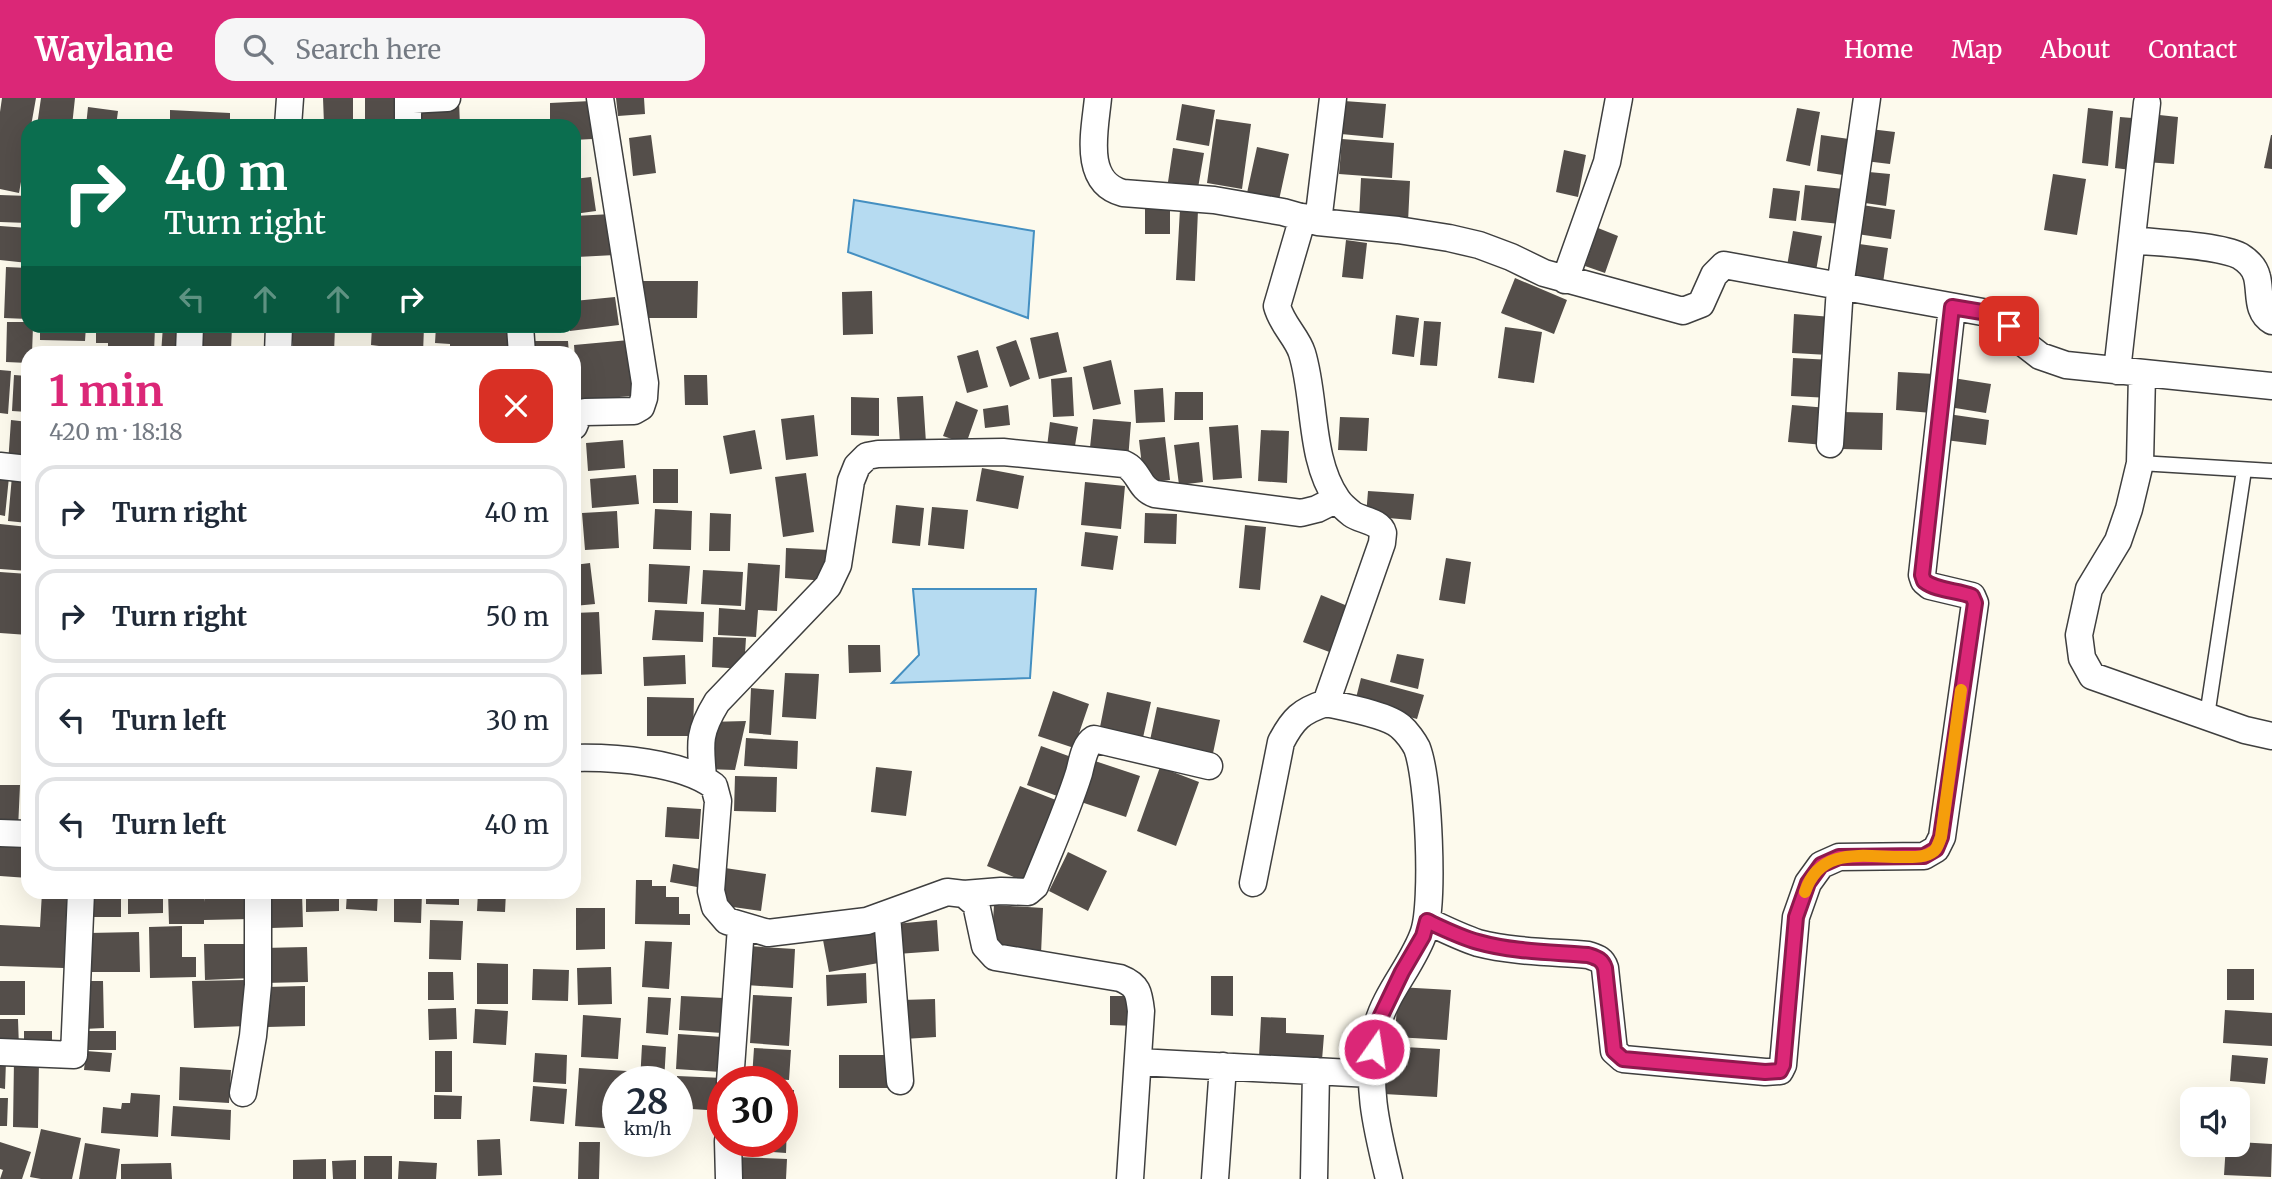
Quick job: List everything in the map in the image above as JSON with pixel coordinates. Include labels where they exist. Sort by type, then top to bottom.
[{"type":"street","points":[[288,119],[290,98]]},
{"type":"street","points":[[408,108],[447,98]]},
{"type":"street","points":[[581,414],[634,411],[641,407],[645,383],[600,98]]},
{"type":"street","points":[[1098,98],[1093,148],[1099,174],[1109,189],[1123,193],[1214,200],[1310,219],[1398,230],[1479,245],[1544,274],[1683,311],[1701,304],[1714,275],[1724,265],[1988,313],[2009,326],[2022,342],[2040,356],[2066,365],[2272,386]]},
{"type":"street","points":[[1326,703],[1382,543],[1383,533],[1379,526],[1353,515],[1337,499],[1325,476],[1301,348],[1281,318],[1277,306],[1310,219],[1332,98]]},
{"type":"street","points":[[1565,279],[1607,162],[1619,98]]},
{"type":"street","points":[[1830,444],[1840,287],[1867,98]]},
{"type":"street","points":[[2147,103],[2132,240],[2129,372],[2140,463],[2118,541],[2089,589],[2079,635],[2082,658],[2092,676],[2245,730],[2272,736]]},
{"type":"street","points":[[2132,240],[2221,250],[2240,256],[2252,266],[2256,275],[2261,310],[2272,321]]},
{"type":"street","points":[[1427,921],[1479,943],[1598,958],[1605,968],[1614,1051],[1623,1059],[1765,1072],[1780,1071],[1783,1065],[1796,917],[1808,883],[1821,865],[1839,857],[1924,856],[1936,849],[1941,837],[1975,603],[1972,596],[1966,593],[1930,586],[1922,575],[1952,307]]},
{"type":"street","points":[[703,777],[700,741],[705,721],[717,702],[828,586],[838,565],[852,481],[857,466],[867,456],[1003,452],[1124,464],[1136,472],[1143,487],[1155,494],[1301,513],[1337,499]]},
{"type":"street","points":[[0,466],[21,468]]},
{"type":"street","points":[[1253,883],[1281,742],[1290,724],[1307,709],[1326,703],[1375,715],[1400,725],[1416,747],[1425,782],[1427,921],[1423,936],[1377,1024],[1371,1074],[1373,1107],[1389,1179]]},
{"type":"street","points":[[581,758],[602,758],[674,768],[703,777],[714,786],[718,801],[711,891],[715,907],[727,921],[768,933],[867,921],[947,892],[1028,892],[1035,886],[1075,786],[1086,750],[1094,738],[1209,766]]},
{"type":"street","points":[[0,833],[21,834]]},
{"type":"street","points":[[964,894],[976,904],[985,946],[995,957],[1120,978],[1132,983],[1139,996],[1141,1011],[1130,1179]]},
{"type":"street","points":[[0,1052],[74,1055],[81,899]]},
{"type":"street","points":[[243,1093],[258,985],[258,899]]},
{"type":"street","points":[[887,915],[900,1080]]},
{"type":"street","points":[[731,1066],[741,927]]},
{"type":"street","points":[[1138,1062],[1371,1074]]},
{"type":"street","points":[[1215,1179],[1223,1066]]},
{"type":"street","points":[[1314,1179],[1316,1071]]},
{"type":"street","points":[[729,1157],[729,1179]]},
{"type":"lane","points":[[2140,463],[2272,471]]},
{"type":"lane","points":[[2207,716],[2244,470]]},
{"type":"water","points":[[854,200],[1034,231],[1028,318],[848,252]]},
{"type":"water","points":[[913,589],[1036,589],[1030,678],[892,683],[919,655]]},
{"type":"building","points":[[2,98],[36,98],[32,119],[21,119],[19,193],[0,189]]},
{"type":"building","points":[[41,98],[75,98],[73,119],[38,119]]},
{"type":"building","points":[[323,98],[353,98],[353,119],[324,119]]},
{"type":"building","points":[[365,98],[394,98],[394,119],[365,119]]},
{"type":"building","points":[[616,98],[644,98],[645,114],[618,116]]},
{"type":"building","points":[[459,101],[460,119],[422,119],[421,102]]},
{"type":"building","points":[[591,101],[592,139],[581,140],[581,119],[550,119],[550,103]]},
{"type":"building","points":[[1344,101],[1386,104],[1383,138],[1341,134]]},
{"type":"building","points":[[1182,104],[1215,110],[1209,146],[1176,140]]},
{"type":"building","points":[[88,107],[118,111],[117,119],[87,119]]},
{"type":"building","points":[[1797,108],[1820,112],[1810,166],[1786,161]]},
{"type":"building","points":[[2088,108],[2113,111],[2108,166],[2082,163]]},
{"type":"building","points":[[170,110],[230,113],[230,119],[170,119]]},
{"type":"building","points":[[2150,114],[2178,117],[2174,164],[2145,162]]},
{"type":"building","points":[[2120,117],[2144,119],[2139,171],[2115,168]]},
{"type":"building","points":[[1216,119],[1251,124],[1242,189],[1207,183]]},
{"type":"building","points":[[1870,129],[1895,132],[1890,164],[1865,161]]},
{"type":"building","points":[[651,135],[656,173],[633,176],[629,138]]},
{"type":"building","points":[[1821,135],[1849,139],[1843,175],[1817,171]]},
{"type":"building","points":[[2272,135],[2272,169],[2264,168]]},
{"type":"building","points":[[1342,139],[1394,143],[1392,178],[1339,174]]},
{"type":"building","points":[[1257,147],[1289,154],[1279,200],[1247,193]]},
{"type":"building","points":[[1173,148],[1204,153],[1198,188],[1168,182]]},
{"type":"building","points":[[1564,150],[1586,155],[1578,197],[1556,192]]},
{"type":"building","points":[[1869,172],[1890,174],[1886,206],[1865,203]]},
{"type":"building","points":[[2053,174],[2086,179],[2077,235],[2044,230]]},
{"type":"building","points":[[591,177],[596,211],[581,213],[581,178]]},
{"type":"building","points":[[1361,178],[1410,181],[1408,222],[1359,219]]},
{"type":"building","points":[[1805,185],[1844,189],[1840,224],[1801,220]]},
{"type":"building","points":[[1773,188],[1800,191],[1796,221],[1769,218]]},
{"type":"building","points":[[0,195],[21,196],[21,223],[0,222]]},
{"type":"building","points":[[1862,205],[1895,210],[1891,239],[1857,234]]},
{"type":"building","points":[[1145,208],[1170,208],[1170,234],[1145,234]]},
{"type":"building","points":[[1180,209],[1198,210],[1195,281],[1176,280]]},
{"type":"building","points":[[612,214],[615,255],[581,257],[581,216]]},
{"type":"building","points":[[0,226],[21,228],[21,262],[0,260]]},
{"type":"building","points":[[1598,228],[1618,236],[1605,273],[1585,266]]},
{"type":"building","points":[[1793,231],[1822,236],[1816,271],[1787,266]]},
{"type":"building","points":[[1346,240],[1367,243],[1363,279],[1342,277]]},
{"type":"building","points":[[1852,243],[1888,248],[1883,283],[1847,278]]},
{"type":"building","points":[[6,267],[21,268],[21,319],[4,318]]},
{"type":"building","points":[[1515,278],[1567,300],[1554,334],[1501,313]]},
{"type":"building","points":[[642,281],[698,281],[697,318],[642,318]]},
{"type":"building","points":[[872,291],[873,334],[843,335],[842,292]]},
{"type":"building","points":[[615,297],[619,325],[581,330],[581,300]]},
{"type":"building","points":[[1794,314],[1832,317],[1829,355],[1792,353]]},
{"type":"building","points":[[1396,315],[1419,318],[1414,357],[1392,354]]},
{"type":"building","points":[[1424,321],[1441,322],[1437,366],[1420,365]]},
{"type":"building","points":[[7,322],[21,322],[21,333],[33,333],[32,346],[21,346],[21,363],[6,362]]},
{"type":"building","points":[[1505,327],[1542,332],[1534,383],[1498,378]]},
{"type":"building","points":[[1058,332],[1067,372],[1039,379],[1030,338]]},
{"type":"building","points":[[40,333],[86,333],[85,341],[40,340]]},
{"type":"building","points":[[96,333],[155,333],[154,346],[108,346],[108,343],[96,343]]},
{"type":"building","points":[[162,333],[179,333],[178,346],[162,346]]},
{"type":"building","points":[[195,333],[232,333],[231,346],[194,346]]},
{"type":"building","points":[[293,333],[335,333],[334,346],[293,346]]},
{"type":"building","points":[[372,333],[424,333],[423,346],[371,345]]},
{"type":"building","points":[[436,333],[512,333],[512,346],[450,346],[435,343]]},
{"type":"building","points":[[629,340],[633,396],[581,400],[581,346],[574,345]]},
{"type":"building","points":[[1016,340],[1030,379],[1010,387],[996,347]]},
{"type":"building","points":[[533,341],[568,341],[568,346],[533,346]]},
{"type":"building","points":[[978,350],[988,387],[967,393],[957,356]]},
{"type":"building","points":[[1793,358],[1832,360],[1830,398],[1791,396]]},
{"type":"building","points":[[1111,360],[1121,404],[1093,410],[1083,367]]},
{"type":"building","points":[[0,370],[11,371],[8,414],[0,413]]},
{"type":"building","points":[[1898,372],[1935,374],[1932,413],[1896,410]]},
{"type":"building","points":[[14,375],[21,376],[21,412],[12,411]]},
{"type":"building","points":[[684,375],[707,375],[708,405],[685,405]]},
{"type":"building","points":[[1072,377],[1074,416],[1053,417],[1051,379]]},
{"type":"building","points":[[1953,378],[1991,384],[1986,413],[1949,407]]},
{"type":"building","points":[[1163,388],[1165,422],[1136,423],[1134,390]]},
{"type":"building","points":[[1175,392],[1203,392],[1203,420],[1174,420]]},
{"type":"building","points":[[923,396],[926,443],[900,444],[897,397]]},
{"type":"building","points":[[851,397],[879,398],[879,436],[851,435]]},
{"type":"building","points":[[956,401],[978,410],[966,444],[943,436]]},
{"type":"building","points":[[1008,405],[1010,425],[985,428],[983,409]]},
{"type":"building","points":[[1792,405],[1828,408],[1825,445],[1788,442]]},
{"type":"building","points":[[1842,412],[1883,413],[1882,450],[1841,449]]},
{"type":"building","points":[[1948,414],[1989,420],[1986,445],[1945,440]]},
{"type":"building","points":[[814,415],[818,456],[786,460],[781,419]]},
{"type":"building","points":[[1340,417],[1369,418],[1367,451],[1338,450]]},
{"type":"building","points":[[1093,419],[1131,422],[1128,460],[1089,457]]},
{"type":"building","points":[[11,420],[21,421],[21,465],[8,464]]},
{"type":"building","points":[[1050,422],[1078,427],[1074,452],[1047,447]]},
{"type":"building","points":[[1238,425],[1242,478],[1213,480],[1209,427]]},
{"type":"building","points":[[755,430],[762,469],[730,474],[723,436]]},
{"type":"building","points":[[1261,430],[1289,431],[1287,483],[1258,481]]},
{"type":"building","points":[[1165,437],[1170,480],[1144,483],[1139,440]]},
{"type":"building","points":[[623,440],[625,468],[588,471],[586,443]]},
{"type":"building","points":[[1199,442],[1203,482],[1179,485],[1174,445]]},
{"type":"building","points":[[982,468],[1024,476],[1018,509],[976,501]]},
{"type":"building","points":[[653,469],[678,469],[678,503],[653,503]]},
{"type":"building","points":[[806,473],[814,532],[783,537],[775,477]]},
{"type":"building","points":[[636,475],[639,504],[592,508],[590,479]]},
{"type":"building","points":[[0,476],[9,477],[5,516],[0,515]]},
{"type":"building","points":[[12,476],[21,477],[21,522],[8,521]]},
{"type":"building","points":[[1085,482],[1125,486],[1121,529],[1081,525]]},
{"type":"building","points":[[1368,491],[1414,494],[1411,520],[1366,516]]},
{"type":"building","points":[[896,505],[924,508],[920,546],[892,543]]},
{"type":"building","points":[[932,507],[968,510],[964,549],[928,545]]},
{"type":"building","points":[[655,509],[692,511],[691,550],[653,549]]},
{"type":"building","points":[[617,511],[619,548],[585,550],[582,513]]},
{"type":"building","points":[[710,513],[731,514],[730,551],[709,551]]},
{"type":"building","points":[[1145,513],[1177,514],[1176,544],[1144,543]]},
{"type":"building","points":[[0,524],[21,526],[21,570],[0,569]]},
{"type":"building","points":[[1245,525],[1266,527],[1260,590],[1239,588]]},
{"type":"building","points":[[1085,532],[1118,536],[1113,570],[1081,566]]},
{"type":"building","points":[[786,548],[829,550],[827,581],[785,578]]},
{"type":"building","points":[[1446,558],[1471,562],[1465,604],[1439,600]]},
{"type":"building","points":[[590,563],[595,604],[581,605],[581,564]]},
{"type":"building","points":[[748,563],[780,565],[777,611],[758,610],[756,637],[718,635],[719,608],[745,610]]},
{"type":"building","points":[[649,564],[690,566],[687,604],[648,602]]},
{"type":"building","points":[[703,570],[743,572],[741,606],[701,604]]},
{"type":"building","points":[[0,572],[21,574],[21,634],[0,633]]},
{"type":"building","points":[[1321,595],[1350,607],[1332,653],[1303,642]]},
{"type":"building","points":[[655,610],[704,612],[703,642],[652,640]]},
{"type":"building","points":[[599,612],[602,674],[581,675],[581,613]]},
{"type":"building","points":[[713,637],[746,638],[744,669],[712,667]]},
{"type":"building","points":[[848,645],[880,645],[881,672],[849,673]]},
{"type":"building","points":[[1397,654],[1424,659],[1418,689],[1390,682]]},
{"type":"building","points":[[685,655],[686,684],[644,686],[643,657]]},
{"type":"building","points":[[785,673],[819,674],[816,719],[782,717]]},
{"type":"building","points":[[1361,678],[1424,695],[1417,719],[1355,702]]},
{"type":"building","points":[[751,688],[774,690],[771,735],[749,733]]},
{"type":"building","points":[[1053,691],[1089,704],[1074,748],[1038,736]]},
{"type":"building","points":[[1107,692],[1151,702],[1142,742],[1099,732]]},
{"type":"building","points":[[647,697],[694,698],[693,736],[647,736]]},
{"type":"building","points":[[1157,707],[1220,720],[1212,758],[1149,745]]},
{"type":"building","points":[[746,721],[735,770],[705,769],[708,722]]},
{"type":"building","points":[[746,738],[798,741],[797,769],[744,766]]},
{"type":"building","points":[[1041,746],[1074,758],[1060,797],[1027,785]]},
{"type":"building","points":[[1095,761],[1140,776],[1126,817],[1081,802]]},
{"type":"building","points":[[876,767],[912,771],[906,816],[871,812]]},
{"type":"building","points":[[1160,767],[1199,782],[1176,846],[1137,831]]},
{"type":"building","points":[[735,776],[777,777],[776,812],[734,811]]},
{"type":"building","points":[[0,785],[20,785],[18,829],[0,829]]},
{"type":"building","points":[[1020,786],[1061,802],[1028,883],[987,866]]},
{"type":"building","points":[[667,807],[701,809],[699,839],[665,837]]},
{"type":"building","points":[[0,841],[21,842],[21,878],[0,876]]},
{"type":"building","points":[[1068,852],[1107,871],[1088,911],[1049,891]]},
{"type":"building","points":[[673,864],[700,869],[697,887],[670,882]]},
{"type":"building","points":[[725,868],[766,874],[761,911],[719,905]]},
{"type":"building","points":[[636,880],[652,880],[652,886],[666,886],[666,897],[679,897],[679,914],[690,914],[690,925],[635,924]]},
{"type":"building","points":[[42,899],[67,899],[64,968],[0,966],[0,925],[40,927]]},
{"type":"building","points":[[87,899],[121,899],[121,917],[88,917]]},
{"type":"building","points":[[128,899],[163,899],[163,913],[128,914]]},
{"type":"building","points":[[168,899],[204,899],[204,902],[204,899],[250,899],[251,919],[204,920],[204,924],[169,924]]},
{"type":"building","points":[[271,899],[302,899],[303,927],[271,928]]},
{"type":"building","points":[[306,899],[339,899],[339,911],[306,912]]},
{"type":"building","points":[[347,899],[378,899],[377,911],[346,909]]},
{"type":"building","points":[[394,899],[422,899],[421,923],[394,922]]},
{"type":"building","points":[[426,899],[459,899],[459,905],[426,904]]},
{"type":"building","points":[[478,899],[506,899],[505,912],[477,911]]},
{"type":"building","points":[[994,905],[1043,908],[1041,954],[991,952]]},
{"type":"building","points":[[576,908],[605,908],[605,949],[576,950]]},
{"type":"building","points":[[430,920],[463,921],[461,960],[429,959]]},
{"type":"building","points":[[937,920],[939,951],[897,954],[895,924]]},
{"type":"building","points":[[182,926],[182,957],[196,957],[196,977],[150,978],[149,927]]},
{"type":"building","points":[[879,931],[884,962],[829,972],[823,940]]},
{"type":"building","points":[[139,932],[140,972],[88,972],[88,933]]},
{"type":"building","points":[[645,941],[672,942],[669,989],[642,987]]},
{"type":"building","points":[[204,944],[251,944],[252,978],[205,980]]},
{"type":"building","points":[[748,946],[795,949],[793,988],[746,985]]},
{"type":"building","points":[[307,947],[308,982],[264,983],[263,948]]},
{"type":"building","points":[[477,963],[508,964],[508,1004],[477,1004]]},
{"type":"building","points":[[611,967],[612,1004],[578,1005],[577,968]]},
{"type":"building","points":[[533,969],[569,970],[568,1001],[532,1000]]},
{"type":"building","points":[[2227,969],[2254,969],[2254,1000],[2227,1000]]},
{"type":"building","points":[[428,972],[453,972],[454,1000],[428,1000]]},
{"type":"building","points":[[866,973],[867,1003],[827,1006],[826,975]]},
{"type":"building","points":[[1211,976],[1233,976],[1233,1016],[1211,1015]]},
{"type":"building","points":[[246,980],[247,1026],[194,1028],[192,981]]},
{"type":"building","points":[[0,981],[25,981],[25,1015],[0,1015]]},
{"type":"building","points":[[83,981],[103,981],[104,1028],[84,1029]]},
{"type":"building","points":[[305,986],[305,1026],[267,1027],[266,987]]},
{"type":"building","points":[[1398,987],[1451,990],[1447,1040],[1395,1037]]},
{"type":"building","points":[[753,995],[792,997],[789,1046],[750,1043]]},
{"type":"building","points":[[681,996],[724,998],[722,1033],[679,1030]]},
{"type":"building","points":[[1110,996],[1136,996],[1135,1026],[1110,1025]]},
{"type":"building","points":[[648,997],[671,998],[668,1035],[646,1033]]},
{"type":"building","points":[[935,999],[936,1037],[904,1039],[902,1000]]},
{"type":"building","points":[[456,1008],[457,1039],[429,1040],[428,1009]]},
{"type":"building","points":[[475,1009],[508,1011],[506,1045],[473,1043]]},
{"type":"building","points":[[2225,1010],[2272,1013],[2272,1046],[2223,1043]]},
{"type":"building","points":[[583,1015],[621,1018],[618,1059],[581,1057]]},
{"type":"building","points":[[1261,1017],[1286,1018],[1286,1033],[1324,1035],[1322,1060],[1259,1057]]},
{"type":"building","points":[[0,1019],[18,1019],[19,1048],[0,1048]]},
{"type":"building","points":[[24,1031],[52,1031],[52,1050],[24,1050]]},
{"type":"building","points":[[84,1031],[116,1031],[116,1050],[85,1050]]},
{"type":"building","points":[[678,1034],[723,1037],[721,1066],[707,1066],[707,1071],[693,1070],[693,1066],[676,1066]]},
{"type":"building","points":[[642,1045],[666,1047],[665,1066],[641,1066]]},
{"type":"building","points":[[1386,1046],[1440,1049],[1437,1097],[1384,1094]]},
{"type":"building","points":[[754,1048],[791,1050],[790,1066],[753,1066]]},
{"type":"building","points":[[86,1051],[112,1053],[110,1072],[84,1070]]},
{"type":"building","points":[[435,1051],[452,1051],[452,1092],[435,1092]]},
{"type":"building","points":[[535,1053],[567,1055],[566,1084],[533,1082]]},
{"type":"building","points":[[839,1055],[890,1055],[890,1088],[839,1088]]},
{"type":"building","points":[[2232,1055],[2268,1058],[2265,1084],[2230,1081]]},
{"type":"building","points":[[14,1059],[39,1059],[38,1128],[13,1127]]},
{"type":"building","points":[[0,1061],[6,1061],[5,1089],[0,1088]]},
{"type":"building","points":[[180,1067],[231,1070],[229,1103],[179,1100]]},
{"type":"building","points":[[579,1068],[602,1069],[602,1128],[575,1126]]},
{"type":"building","points":[[693,1077],[707,1077],[707,1110],[693,1109]]},
{"type":"building","points":[[533,1086],[567,1089],[564,1124],[530,1121]]},
{"type":"building","points":[[131,1093],[160,1095],[158,1137],[101,1133],[103,1107],[121,1109],[122,1103],[130,1103]]},
{"type":"building","points":[[434,1095],[462,1096],[461,1119],[434,1119]]},
{"type":"building","points":[[0,1098],[8,1098],[7,1126],[0,1126]]},
{"type":"building","points":[[173,1106],[231,1110],[230,1140],[171,1136]]},
{"type":"building","points":[[41,1129],[81,1138],[72,1179],[30,1177]]},
{"type":"building","points":[[500,1139],[502,1175],[478,1176],[477,1140]]},
{"type":"building","points":[[0,1142],[31,1152],[22,1179],[0,1179],[3,1170],[0,1169]]},
{"type":"building","points":[[579,1142],[600,1142],[599,1179],[578,1179]]},
{"type":"building","points":[[85,1143],[120,1149],[116,1179],[79,1179]]},
{"type":"building","points":[[2250,1143],[2272,1144],[2271,1177],[2224,1175],[2225,1157],[2250,1157]]},
{"type":"building","points":[[364,1156],[392,1156],[392,1179],[364,1179]]},
{"type":"building","points":[[736,1157],[787,1159],[786,1179],[735,1179]]},
{"type":"building","points":[[326,1159],[326,1179],[293,1179],[293,1160]]},
{"type":"building","points":[[356,1160],[356,1179],[333,1179],[332,1161]]},
{"type":"building","points":[[399,1161],[437,1163],[436,1179],[398,1179]]},
{"type":"building","points":[[171,1163],[172,1179],[121,1179],[121,1164]]},
{"type":"slow traffic","points":[[1805,892],[1821,865],[1839,857],[1924,856],[1936,849],[1941,837],[1961,690]]},
{"type":"route","points":[[1374,1049],[1377,1024],[1423,936],[1427,921],[1479,943],[1598,958],[1605,968],[1614,1051],[1623,1059],[1774,1073],[1780,1071],[1783,1065],[1796,917],[1808,883],[1821,865],[1839,857],[1924,856],[1936,849],[1941,837],[1975,603],[1972,596],[1966,593],[1930,586],[1922,575],[1952,307],[1988,313],[2009,326]]}]
